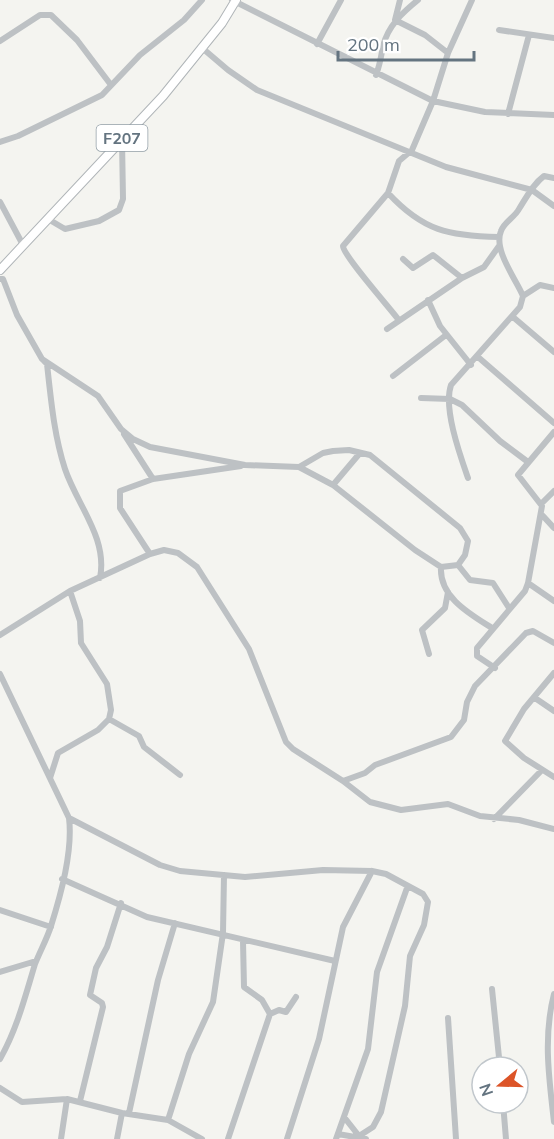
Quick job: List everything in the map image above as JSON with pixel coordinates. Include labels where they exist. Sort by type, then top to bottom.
[{"type":"main road","name":"F207","points":[[0,270],[163,96],[222,23],[234,1]]},
{"type":"street","points":[[0,142],[102,95],[140,55],[184,20],[202,0]]},
{"type":"street","points":[[317,44],[341,0]]},
{"type":"street","points":[[376,75],[382,60],[383,46],[395,20],[400,0]]},
{"type":"street","points":[[395,20],[418,0]]},
{"type":"street","points":[[398,320],[343,250],[343,246],[388,193],[399,160],[412,150],[433,101],[448,53],[472,0]]},
{"type":"street","points":[[234,1],[376,75],[433,101],[508,114],[554,115]]},
{"type":"street","points":[[0,41],[40,15],[51,15],[76,40],[111,85]]},
{"type":"street","points":[[395,20],[425,35],[448,53]]},
{"type":"street","points":[[498,30],[554,38]]},
{"type":"street","points":[[508,114],[529,35]]},
{"type":"street","points":[[201,47],[257,90],[412,150],[446,167],[532,190],[554,206]]},
{"type":"street","points":[[48,219],[65,229],[99,221],[119,210],[123,199],[122,139]]},
{"type":"street","points":[[387,328],[462,278],[484,267],[499,246],[501,230],[532,190],[544,176],[554,178]]},
{"type":"street","points":[[388,193],[402,208],[442,232],[461,237],[500,237]]},
{"type":"street","points":[[0,202],[23,245]]},
{"type":"street","points":[[468,478],[454,429],[450,399],[451,385],[513,317],[520,307],[523,296],[499,246]]},
{"type":"street","points":[[402,259],[413,268],[434,255],[462,278]]},
{"type":"street","points":[[0,279],[3,279],[17,315],[47,364],[51,413],[65,471],[101,549],[100,578]]},
{"type":"street","points":[[523,296],[540,285],[554,288]]},
{"type":"street","points":[[428,300],[446,335],[471,364]]},
{"type":"street","points":[[513,317],[554,352]]},
{"type":"street","points":[[393,376],[446,335]]},
{"type":"street","points":[[478,357],[554,423]]},
{"type":"street","points":[[42,359],[98,396],[153,479]]},
{"type":"street","points":[[47,379],[58,370]]},
{"type":"street","points":[[421,398],[450,399],[462,405],[500,441],[528,462]]},
{"type":"street","points":[[120,429],[150,447],[244,465],[298,467],[333,485],[415,550],[441,567],[458,565],[465,555],[468,540],[460,528],[370,455],[349,450],[323,453],[298,467]]},
{"type":"street","points":[[495,668],[477,656],[476,652],[528,583],[543,516],[542,503],[519,477],[528,462],[554,432]]},
{"type":"street","points":[[333,485],[360,453]]},
{"type":"street","points":[[150,554],[142,539],[132,530],[120,508],[118,500],[120,491],[153,479],[244,465]]},
{"type":"street","points":[[542,503],[554,491]]},
{"type":"street","points":[[543,516],[554,528]]},
{"type":"street","points":[[0,635],[70,591],[150,554],[164,550],[178,552],[197,567],[249,649],[286,742],[292,749],[343,781],[370,802],[401,810],[448,804],[494,819],[519,820],[553,828]]},
{"type":"street","points":[[458,565],[470,580],[493,583],[509,608]]},
{"type":"street","points":[[441,567],[440,577],[448,592],[464,609],[492,628]]},
{"type":"street","points":[[528,583],[554,601]]},
{"type":"street","points":[[50,778],[58,753],[98,730],[110,719],[111,697],[107,684],[81,643],[80,621],[70,591]]},
{"type":"street","points":[[429,654],[422,630],[445,608],[448,592]]},
{"type":"street","points":[[343,781],[365,773],[375,765],[451,737],[464,720],[467,702],[475,686],[529,631],[554,643]]},
{"type":"street","points":[[554,673],[524,709],[505,741],[554,777]]},
{"type":"street","points":[[0,674],[69,818],[70,849],[51,927],[36,961],[12,1038],[0,1059]]},
{"type":"street","points":[[535,698],[554,711]]},
{"type":"street","points":[[110,719],[138,736],[144,747],[180,775]]},
{"type":"street","points":[[494,819],[542,770]]},
{"type":"street","points":[[69,818],[160,866],[180,871],[224,875],[286,875],[323,870],[372,871],[386,874],[426,897],[428,902],[424,925],[410,956],[405,1006],[398,1026],[383,1105],[377,1121],[363,1138]]},
{"type":"street","points":[[287,1139],[319,1039],[343,927],[372,871]]},
{"type":"street","points":[[168,1120],[189,1054],[213,1002],[224,933],[224,875]]},
{"type":"street","points":[[62,879],[121,903],[147,917],[224,933],[243,940],[335,961]]},
{"type":"street","points":[[363,1138],[337,1137],[368,1049],[377,972],[408,888]]},
{"type":"street","points":[[80,1101],[103,1007],[102,1003],[90,995],[96,968],[107,947],[121,903]]},
{"type":"street","points":[[0,910],[51,927]]},
{"type":"street","points":[[117,1139],[126,1113],[174,923]]},
{"type":"street","points":[[243,940],[244,987],[262,1000],[270,1014]]},
{"type":"street","points":[[0,972],[36,961]]},
{"type":"street","points":[[492,989],[499,1055]]},
{"type":"street","points":[[554,994],[546,1032],[546,1054],[554,1122]]},
{"type":"street","points":[[228,1139],[270,1014],[279,1010],[286,1012],[296,997]]},
{"type":"street","points":[[448,1018],[456,1139]]},
{"type":"street","points":[[0,1088],[22,1102],[67,1099],[168,1120],[202,1139]]},
{"type":"street","points":[[61,1139],[67,1099]]},
{"type":"street","points":[[504,1115],[506,1139]]},
{"type":"street","points":[[344,1117],[363,1138]]}]
